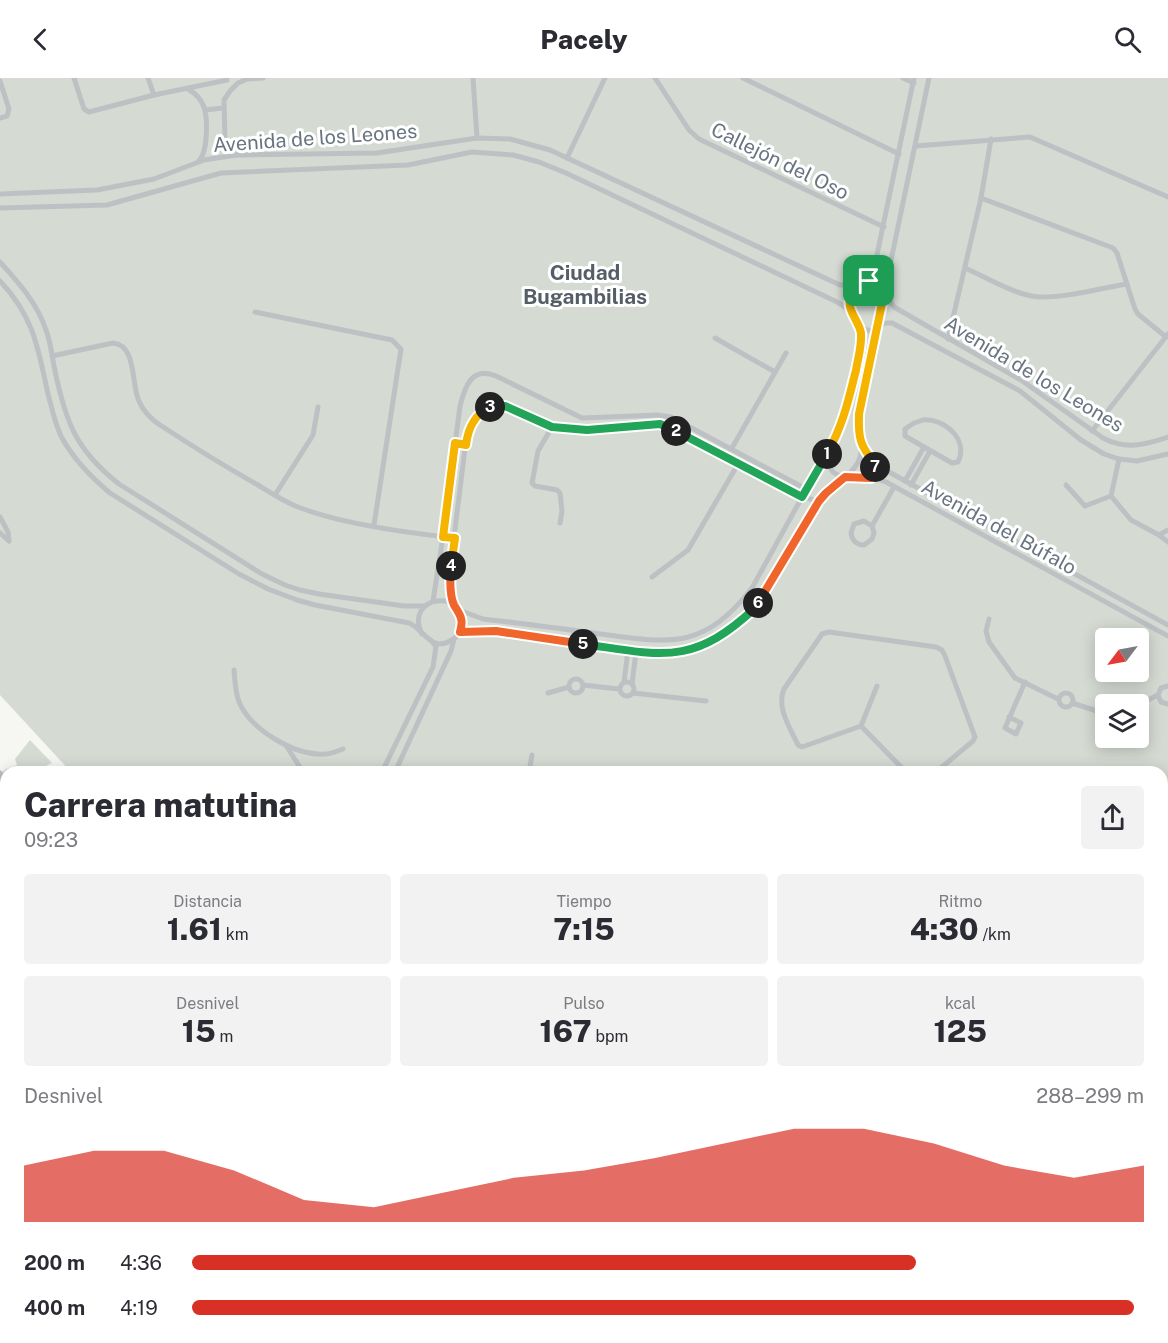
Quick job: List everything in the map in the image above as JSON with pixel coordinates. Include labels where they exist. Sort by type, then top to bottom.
[{"type":"street","points":[[74,78],[84,109],[89,112],[227,79],[234,87]]},
{"type":"street","points":[[148,78],[153,95]]},
{"type":"street","points":[[236,155],[226,144],[223,108],[226,97],[234,87],[247,80],[263,78]]},
{"type":"street","points":[[473,78],[477,138]]},
{"type":"street","points":[[567,158],[605,78]]},
{"type":"street","name":"Callejón del Oso","points":[[655,78],[688,130],[699,139],[884,227]]},
{"type":"street","points":[[743,78],[899,154]]},
{"type":"street","points":[[0,262],[25,289],[47,331],[63,406],[77,440],[87,455],[119,484],[254,570],[300,590],[329,595],[404,606],[424,606],[433,601],[448,601],[483,619],[645,641],[673,641],[700,633],[717,623],[737,607],[752,588],[808,490],[845,418],[861,342],[859,325],[852,312],[850,298],[857,285],[865,281],[874,269],[914,80],[903,78]]},
{"type":"street","points":[[460,632],[507,632],[636,652],[673,654],[705,645],[725,635],[755,608],[819,501],[855,469],[860,459],[859,414],[929,78]]},
{"type":"street","points":[[0,81],[9,110],[9,114],[0,118]]},
{"type":"street","points":[[188,88],[199,98],[205,110],[206,151],[198,162]]},
{"type":"street","points":[[205,110],[223,108]]},
{"type":"street","points":[[915,146],[1030,137],[1168,196]]},
{"type":"street","name":"Avenida de los Leones","points":[[0,194],[97,190],[154,179],[198,162],[236,155],[383,152],[477,138],[510,139],[550,150],[840,285],[857,285]]},
{"type":"street","points":[[948,339],[981,198],[991,139]]},
{"type":"street","points":[[383,152],[383,166]]},
{"type":"street","name":"Avenida de los Leones","points":[[0,208],[108,205],[220,173],[408,165],[472,152],[513,155],[539,162],[837,302],[852,312]]},
{"type":"street","points":[[981,198],[1113,248],[1117,253],[1138,314],[1167,335],[1092,431]]},
{"type":"street","points":[[965,268],[1037,297],[1127,284]]},
{"type":"street","points":[[0,281],[22,307],[33,332],[54,419],[62,438],[77,460],[110,493],[239,574],[268,589],[315,605],[409,623],[416,626],[436,646],[433,667],[385,766]]},
{"type":"street","name":"Avenida de los Leones","points":[[865,281],[876,284],[894,307],[1021,380],[1092,431],[1110,441],[1138,446],[1168,438]]},
{"type":"street","points":[[255,312],[392,340],[401,349],[374,525]]},
{"type":"street","name":"Avenida de los Leones","points":[[859,325],[866,331],[877,329],[885,323],[892,323],[1020,391],[1082,440],[1104,454],[1119,459],[1146,460],[1168,454]]},
{"type":"street","points":[[715,338],[775,372]]},
{"type":"street","points":[[52,356],[113,343],[119,344],[128,354],[137,396],[148,415],[212,459],[304,509],[339,519],[455,538]]},
{"type":"street","points":[[732,448],[786,353]]},
{"type":"street","points":[[433,601],[460,406],[466,385],[481,373],[488,372],[582,418],[665,416],[676,419],[808,490]]},
{"type":"street","points":[[433,643],[444,644],[454,639],[460,632],[462,618],[450,579],[467,432],[476,417],[488,407],[505,406],[552,427],[587,430],[664,425],[802,497],[819,501]]},
{"type":"street","points":[[275,495],[313,435],[318,407]]},
{"type":"street","points":[[933,420],[945,425],[954,433],[961,447],[961,455],[958,462],[952,463],[930,451],[907,437],[904,432],[914,423],[933,420]]},
{"type":"street","points":[[552,427],[538,451],[532,483],[535,486],[557,490],[560,493],[562,505],[560,523]]},
{"type":"street","points":[[1104,454],[1110,451],[1110,441]]},
{"type":"street","points":[[455,443],[466,445]]},
{"type":"street","name":"Avenida del Búfalo","points":[[861,445],[876,464],[908,483],[1168,625]]},
{"type":"street","points":[[908,483],[924,447]]},
{"type":"street","points":[[830,449],[828,456],[830,467],[837,475],[845,477]]},
{"type":"street","points":[[908,483],[930,451]]},
{"type":"street","name":"Avenida de los Leones","points":[[1111,496],[1119,459]]},
{"type":"street","points":[[652,578],[688,550],[738,464]]},
{"type":"street","points":[[871,478],[876,464]]},
{"type":"street","name":"Avenida del Búfalo","points":[[845,477],[871,478],[886,482],[1168,636]]},
{"type":"street","points":[[1066,485],[1085,506],[1111,496],[1131,520],[1168,542]]},
{"type":"street","points":[[872,526],[864,521],[854,524],[851,533],[853,540],[861,545],[870,542],[874,533],[872,526],[894,487]]},
{"type":"street","points":[[0,517],[8,531],[9,542],[0,533]]},
{"type":"street","points":[[1159,535],[1168,530]]},
{"type":"street","points":[[1046,569],[1050,561]]},
{"type":"street","points":[[422,634],[418,616],[424,606]]},
{"type":"street","points":[[989,619],[986,631],[989,642],[1015,678],[1058,699],[1063,707],[1070,706],[1072,703]]},
{"type":"street","points":[[861,726],[801,747],[798,745],[782,708],[780,699],[784,689],[824,632],[936,647],[942,650],[954,677],[975,737],[943,766]]},
{"type":"street","points":[[398,766],[451,651],[454,639]]},
{"type":"street","points":[[619,689],[624,682],[628,650]]},
{"type":"street","points":[[633,693],[636,652]]},
{"type":"street","points":[[234,670],[236,693],[245,713],[256,725],[287,747],[298,764],[307,752]]},
{"type":"street","points":[[548,693],[569,687],[570,682],[579,680],[583,685],[619,689],[628,696],[633,693],[706,701]]},
{"type":"street","points":[[624,682],[632,684]]},
{"type":"street","points":[[1010,717],[1024,682]]},
{"type":"street","points":[[861,726],[876,686]]},
{"type":"street","points":[[1149,700],[1158,695],[1161,688],[1168,686]]},
{"type":"street","points":[[1058,699],[1063,693],[1069,694],[1072,696],[1072,703]]},
{"type":"street","points":[[1158,695],[1161,702],[1168,704]]},
{"type":"street","points":[[1072,703],[1095,710]]},
{"type":"street","points":[[861,726],[900,766]]},
{"type":"street","points":[[287,747],[323,754],[343,749]]},
{"type":"street","points":[[530,766],[532,755]]},
{"type":"shaded area","points":[[0,78],[1168,78],[1168,766],[65,766],[0,695]]},
{"type":"shaded area","points":[[30,740],[52,763],[45,766],[14,766],[17,765],[15,759]]},
{"type":"district","name":"Ciudad Bugambilias","points":[[585,284]]},
{"type":"route","points":[[869,281],[879,286],[884,294],[858,425],[861,445],[876,464],[871,478],[845,477],[826,493],[755,608],[725,635],[705,645],[673,654],[642,653],[496,631],[460,632],[462,618],[454,605],[450,579],[455,538],[443,537],[455,443],[466,445],[467,432],[476,417],[488,407],[498,405],[552,427],[587,430],[664,425],[802,497],[808,490],[845,418],[861,342],[859,325],[849,305],[850,298],[857,285],[869,281]]}]
